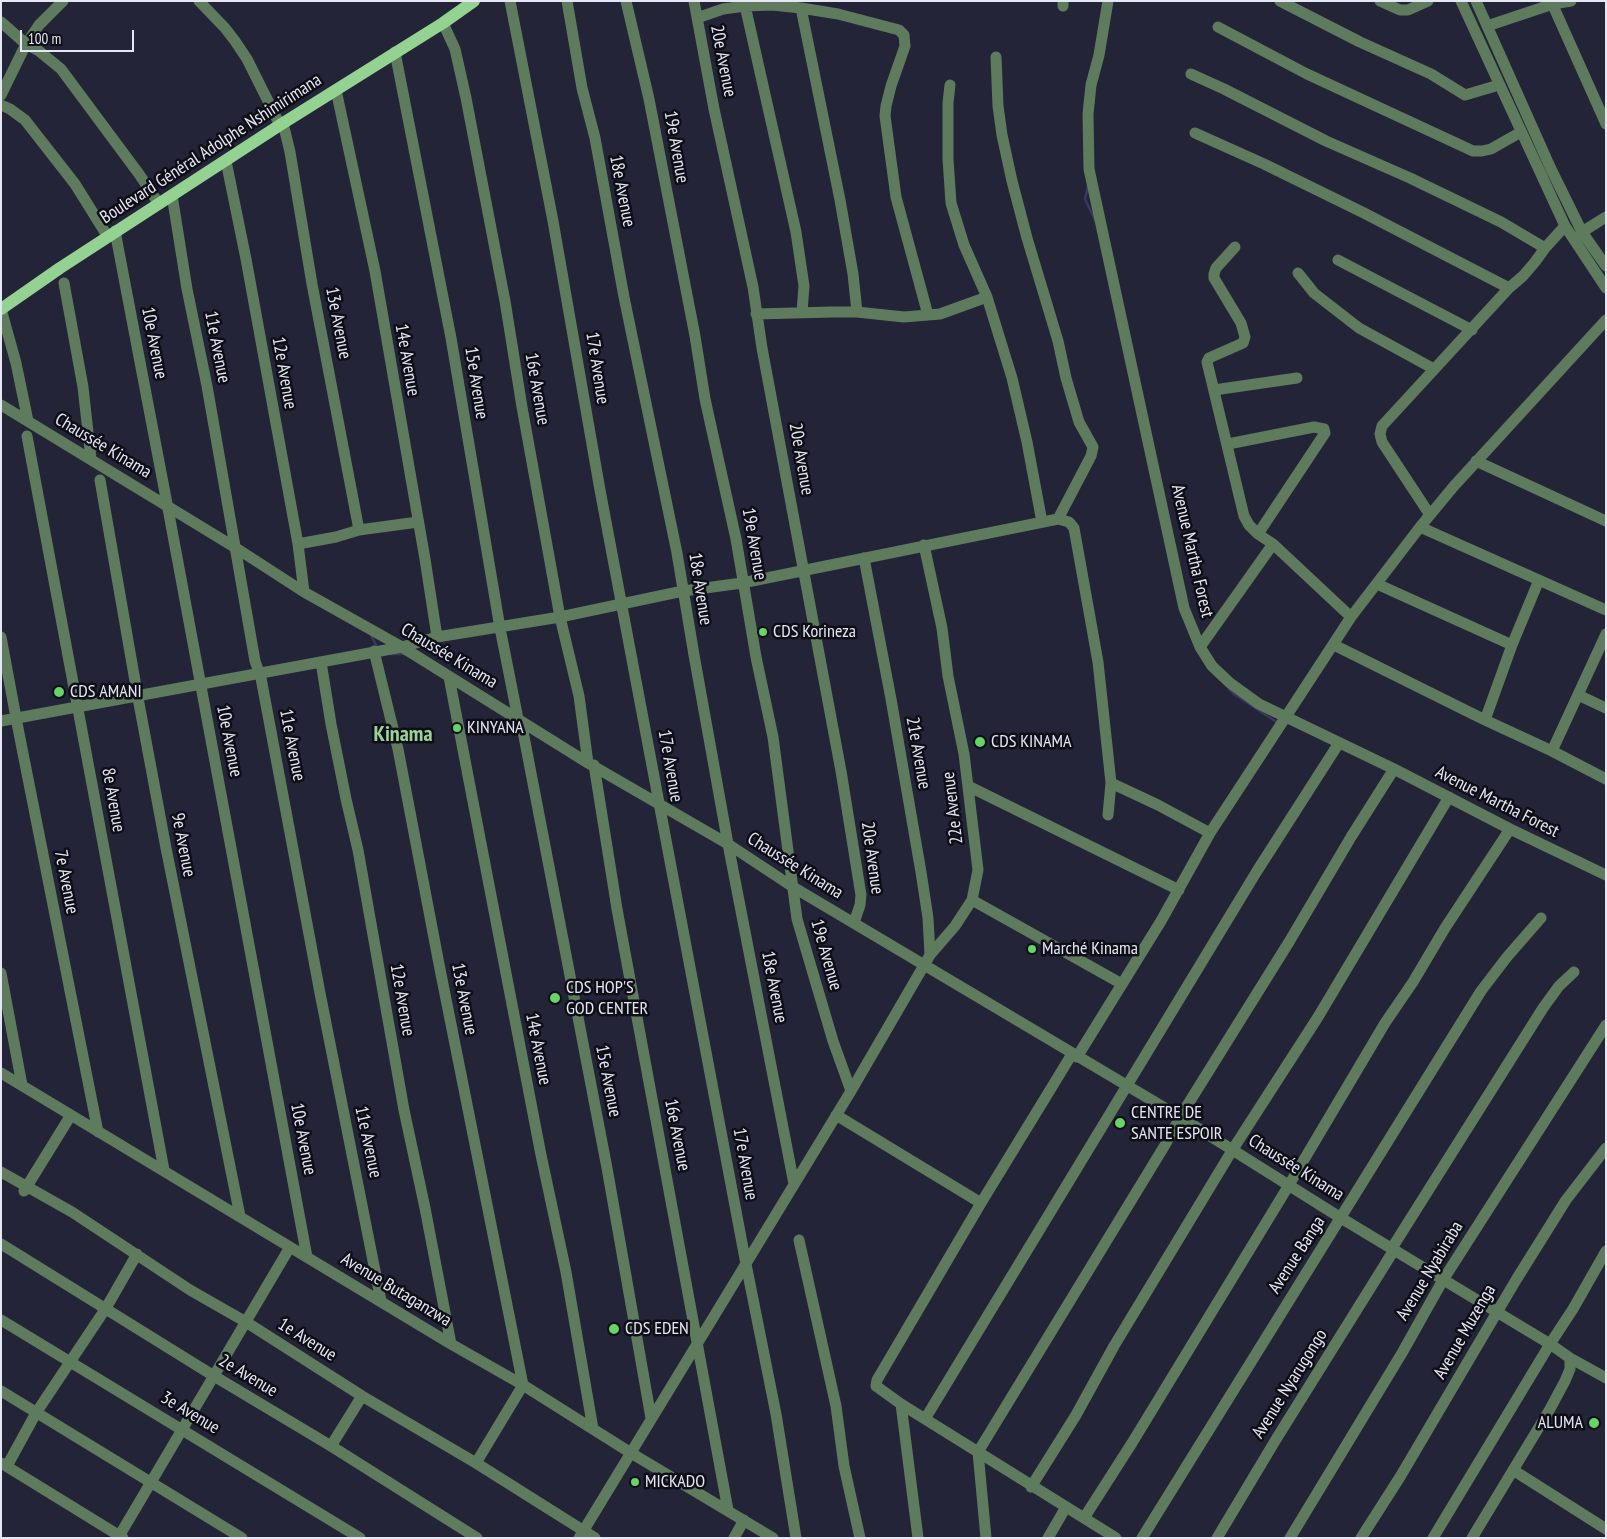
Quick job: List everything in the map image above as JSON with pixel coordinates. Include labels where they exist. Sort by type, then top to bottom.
[{"type":"main road","name":"Boulevard Général Adolphe Nshimirimana","points":[[1,309],[111,234],[281,124],[443,23],[474,1]]},
{"type":"street","points":[[1,95],[26,44],[39,25],[63,1]]},
{"type":"street","name":"13e Avenue","points":[[198,1],[225,28],[247,59],[281,124],[290,152],[312,284],[359,530]]},
{"type":"street","name":"17e Avenue","points":[[510,1],[554,221],[598,480],[776,1414],[796,1538]]},
{"type":"street","name":"18e Avenue","points":[[567,1],[582,88],[595,138],[624,297],[677,553],[728,844],[794,1184]]},
{"type":"street","name":"19e Avenue","points":[[626,1],[649,99],[695,336],[705,399],[736,538],[742,583],[773,737],[797,919],[833,1041],[851,1091]]},
{"type":"street","name":"20e Avenue","points":[[694,1],[714,109],[753,287],[756,314],[856,859],[861,895],[854,923]]},
{"type":"street","name":"Avenue Martha Forest","points":[[1108,1],[1098,55],[1090,85],[1088,114],[1089,169],[1184,608],[1200,647],[1212,666],[1230,683],[1259,704],[1606,875]]},
{"type":"street","points":[[1280,1],[1360,42],[1431,74],[1465,95],[1498,86]]},
{"type":"street","points":[[1302,11],[1309,1]]},
{"type":"street","points":[[1380,1],[1400,10],[1408,10],[1428,1]]},
{"type":"street","points":[[1461,1],[1498,86],[1522,132],[1565,226],[1606,288]]},
{"type":"street","points":[[1476,1],[1550,169],[1582,232],[1606,266]]},
{"type":"street","points":[[1487,26],[1552,3],[1571,1]]},
{"type":"street","points":[[697,18],[744,3],[772,5],[838,14],[890,27],[904,35],[905,46],[891,86],[885,116],[896,197],[928,315]]},
{"type":"street","points":[[744,3],[796,232],[804,286],[802,312]]},
{"type":"street","points":[[1552,3],[1606,124]]},
{"type":"street","points":[[801,8],[840,200],[853,274],[857,312]]},
{"type":"street","points":[[1,22],[26,44],[39,51],[61,69],[159,204]]},
{"type":"street","name":"16e Avenue","points":[[443,23],[455,49],[466,98],[505,301],[560,617],[579,696],[728,1510]]},
{"type":"street","points":[[1218,27],[1307,74],[1473,151],[1491,149],[1522,132]]},
{"type":"street","name":"15e Avenue","points":[[395,52],[446,311],[500,628],[607,1168],[651,1418]]},
{"type":"street","points":[[996,57],[998,106],[1012,181],[1027,238],[1047,300],[1079,422],[1093,447],[1091,456],[1058,519]]},
{"type":"street","points":[[1191,74],[1326,141],[1410,178],[1501,222],[1545,248]]},
{"type":"street","points":[[950,85],[948,159],[951,203],[964,245],[987,298],[1012,378],[1027,442],[1042,522]]},
{"type":"street","name":"14e Avenue","points":[[336,90],[374,271],[437,637]]},
{"type":"street","points":[[1,105],[25,120],[111,234]]},
{"type":"street","points":[[1195,133],[1347,205],[1509,288]]},
{"type":"street","name":"12e Avenue","points":[[226,161],[246,259],[298,544],[304,592]]},
{"type":"street","name":"11e Avenue","points":[[172,195],[187,289],[207,386],[255,661],[261,675],[320,993],[381,1301]]},
{"type":"street","points":[[1582,232],[1606,218]]},
{"type":"street","points":[[1430,514],[1382,442],[1380,434],[1382,426],[1535,262],[1565,226]]},
{"type":"street","name":"10e Avenue","points":[[111,234],[168,507],[307,1258]]},
{"type":"street","points":[[1235,247],[1216,268],[1214,278],[1241,323],[1245,337],[1243,343],[1209,358],[1207,362],[1244,516],[1249,525],[1258,534],[1273,544],[1351,617]]},
{"type":"street","points":[[1338,260],[1472,330]]},
{"type":"street","points":[[1298,273],[1314,293],[1358,328],[1434,369]]},
{"type":"street","points":[[64,283],[83,387],[91,459]]},
{"type":"street","points":[[756,314],[857,312],[904,317],[940,314],[987,298]]},
{"type":"street","points":[[1,309],[16,363],[28,421]]},
{"type":"street","points":[[1116,1538],[900,1404],[876,1386],[876,1380],[981,1203],[1122,984],[1179,890],[1210,833],[1351,617],[1430,514],[1476,460],[1606,320]]},
{"type":"street","points":[[1214,390],[1297,378]]},
{"type":"street","name":"Chaussée Kinama","points":[[1,405],[236,548],[304,592],[402,647],[591,764],[728,844],[854,923],[928,960],[1075,1055],[1180,1117],[1570,1358],[1606,1378]]},
{"type":"street","points":[[1228,444],[1314,427],[1324,429],[1325,433],[1258,534]]},
{"type":"street","name":"8e Avenue","points":[[27,436],[164,1170]]},
{"type":"street","points":[[1476,460],[1606,521]]},
{"type":"street","name":"9e Avenue","points":[[100,480],[166,848],[240,1216]]},
{"type":"street","points":[[1,721],[79,709],[375,654],[437,637],[560,617],[683,591],[742,583],[1058,519],[1069,522],[1074,528],[1098,662],[1111,783],[1108,815]]},
{"type":"street","points":[[298,544],[336,537],[359,530],[418,522]]},
{"type":"street","points":[[1420,527],[1606,610]]},
{"type":"street","points":[[1200,647],[1273,544]]},
{"type":"street","name":"22e Avenue","points":[[582,1534],[851,1091],[928,960],[955,926],[972,900],[978,870],[964,754],[948,676],[942,628],[924,545]]},
{"type":"street","name":"21e Avenue","points":[[864,558],[921,872],[928,918],[928,960]]},
{"type":"street","points":[[1485,720],[1512,644],[1538,580]]},
{"type":"street","points":[[1377,584],[1512,644]]},
{"type":"street","points":[[1552,751],[1606,634]]},
{"type":"street","name":"7e Avenue","points":[[1,638],[98,1132]]},
{"type":"street","points":[[1334,645],[1606,779]]},
{"type":"street","name":"13e Avenue","points":[[375,654],[398,748],[442,982],[523,1385]]},
{"type":"street","name":"12e Avenue","points":[[321,664],[342,780],[358,850],[402,1100],[452,1344]]},
{"type":"street","name":"14e Avenue","points":[[449,677],[541,1155],[566,1272],[593,1428]]},
{"type":"street","points":[[1578,695],[1606,708]]},
{"type":"street","points":[[925,1419],[1257,871],[1339,743]]},
{"type":"street","points":[[986,1538],[978,1452],[1160,1154],[1180,1117],[1289,942],[1351,836],[1394,769]]},
{"type":"street","points":[[1111,783],[1158,805],[1210,833]]},
{"type":"street","points":[[968,786],[1179,890]]},
{"type":"street","points":[[1031,1486],[1076,1415],[1119,1338],[1233,1150],[1318,1017],[1449,797]]},
{"type":"street","points":[[1084,1518],[1290,1185],[1385,1022],[1414,982],[1445,928],[1510,829]]},
{"type":"street","points":[[972,900],[1122,984]]},
{"type":"street","name":"Avenue Banga","points":[[1142,1538],[1481,991],[1507,957],[1542,918]]},
{"type":"street","name":"Avenue Nyarugongo","points":[[1217,1538],[1393,1249],[1543,1008],[1559,986],[1574,972]]},
{"type":"street","points":[[1,974],[22,1086]]},
{"type":"street","name":"Avenue Nyabiraba","points":[[1290,1538],[1402,1353],[1443,1280],[1606,1025]]},
{"type":"street","name":"Avenue Butaganzwa","points":[[1,1073],[307,1258],[523,1385],[630,1453],[773,1538]]},
{"type":"street","points":[[25,1189],[71,1115]]},
{"type":"street","points":[[836,1115],[981,1203]]},
{"type":"street","name":"Avenue Muzenga","points":[[1361,1538],[1400,1477],[1516,1280],[1566,1200],[1606,1148]]},
{"type":"street","name":"1e Avenue","points":[[1,1172],[25,1189],[72,1212],[190,1290],[246,1322],[362,1396],[476,1463],[582,1534],[596,1538]]},
{"type":"street","points":[[799,1240],[836,1406],[844,1466],[860,1538]]},
{"type":"street","name":"2e Avenue","points":[[1,1244],[331,1446],[477,1538]]},
{"type":"street","points":[[137,1254],[72,1362],[36,1413],[4,1465],[120,1537],[290,1247]]},
{"type":"street","points":[[1434,1538],[1550,1344],[1573,1309],[1606,1250]]},
{"type":"street","name":"3e Avenue","points":[[1,1320],[360,1538]]},
{"type":"street","points":[[1472,1538],[1550,1409],[1570,1369],[1570,1358]]},
{"type":"street","points":[[476,1463],[523,1385]]},
{"type":"street","points":[[1,1392],[242,1538]]},
{"type":"street","points":[[331,1446],[362,1396]]},
{"type":"street","points":[[900,1404],[918,1538]]},
{"type":"street","points":[[1513,1470],[1604,1524]]},
{"type":"street","points":[[1048,1538],[1066,1507]]},
{"type":"street","points":[[734,1538],[744,1520]]},
{"type":"waterway","points":[[1088,186],[1085,199],[1095,220]]},
{"type":"waterway","points":[[371,635],[376,645]]},
{"type":"waterway","points":[[391,654],[406,654]]},
{"type":"waterway","points":[[1229,689],[1278,723]]},
{"type":"place","name":"CDS Korineza","points":[[763,632]]},
{"type":"place","name":"CDS AMANI","points":[[59,692]]},
{"type":"place","name":"KINYANA","points":[[457,728]]},
{"type":"place","name":"CDS KINAMA","points":[[980,742]]},
{"type":"place","name":"Marché Kinama","points":[[1032,949]]},
{"type":"place","name":"CDS HOP'S GOD CENTER","points":[[555,998]]},
{"type":"place","name":"CENTRE DE SANTE ESPOIR","points":[[1120,1123]]},
{"type":"place","name":"CDS EDEN","points":[[614,1329]]},
{"type":"place","name":"ALUMA","points":[[1594,1423]]},
{"type":"place","name":"MICKADO","points":[[635,1482]]},
{"type":"district","name":"Kinama","points":[[403,735]]}]
